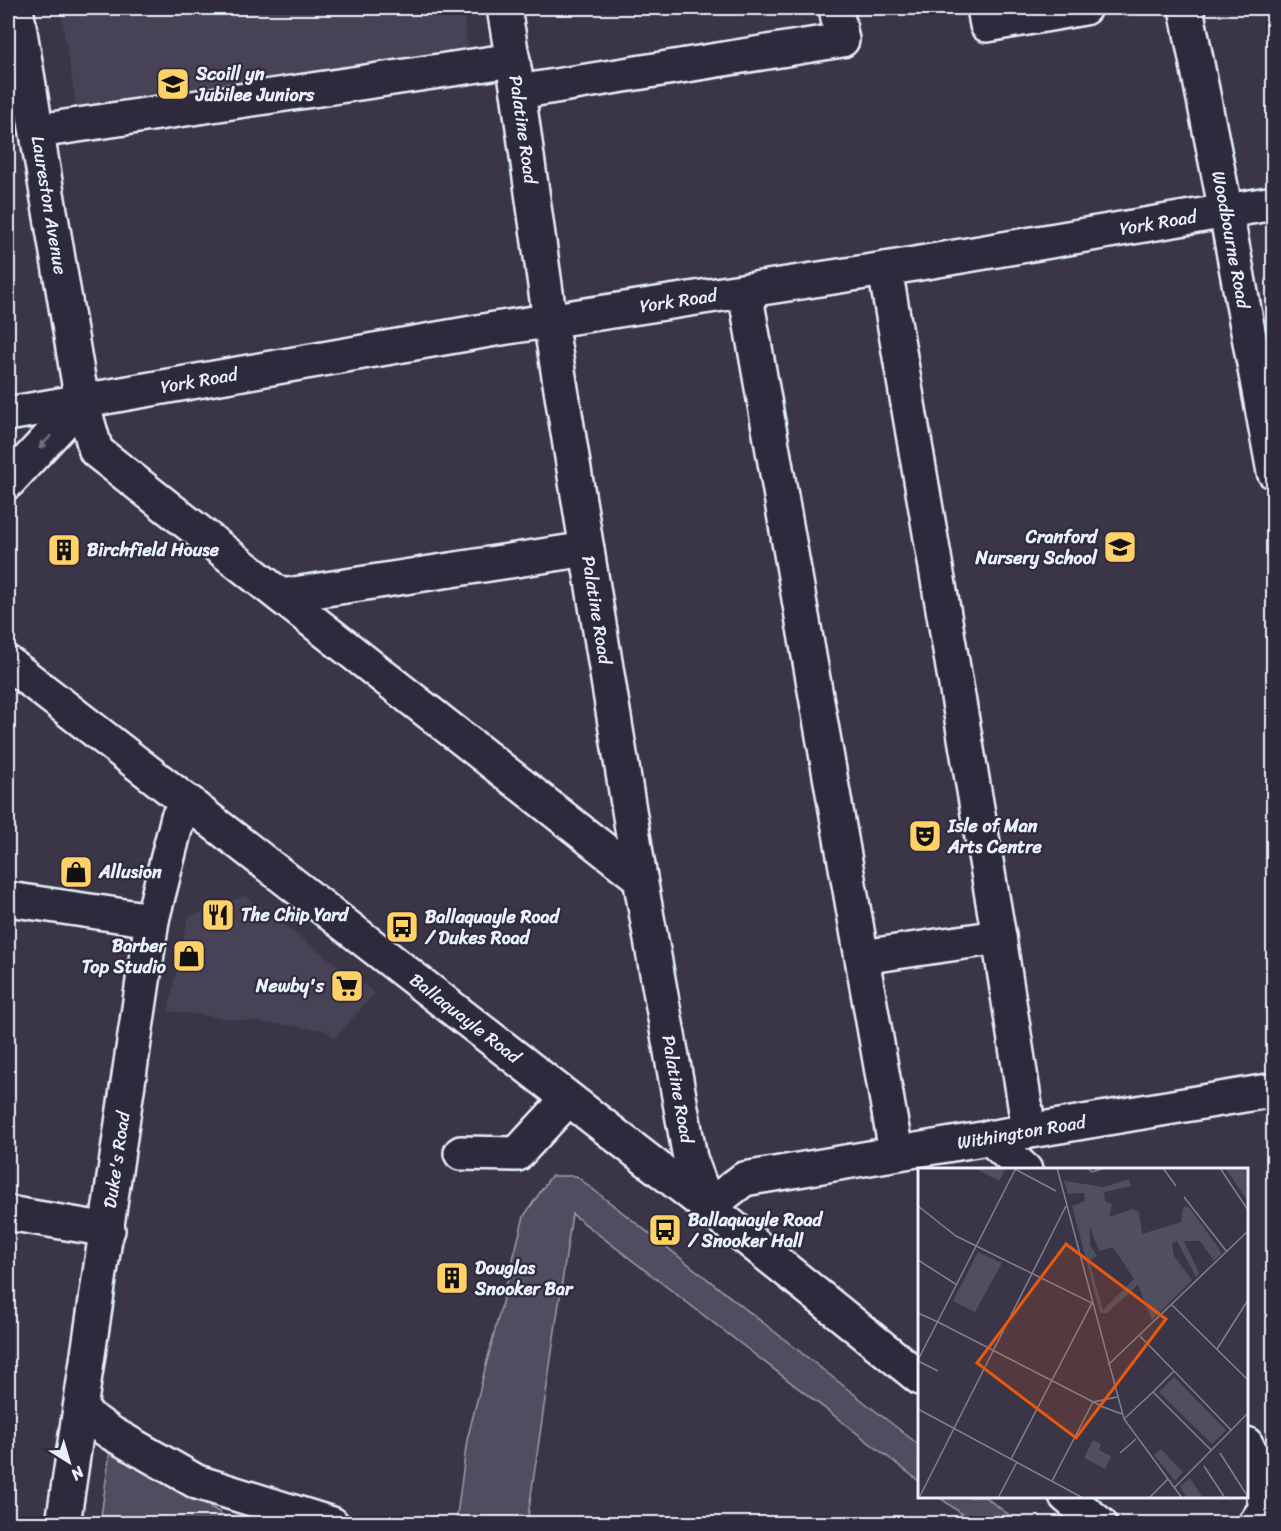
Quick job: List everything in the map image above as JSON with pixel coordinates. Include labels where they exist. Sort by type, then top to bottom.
[{"type":"main road","name":"Laureston Avenue","points":[[16,8],[82,402],[96,451],[640,878]]},
{"type":"main road","name":"Palatine Road","points":[[504,8],[550,321],[640,878],[690,1158],[708,1207]]},
{"type":"main road","points":[[518,92],[842,40],[836,8]]},
{"type":"main road","points":[[984,8],[987,25],[1084,8]]},
{"type":"main road","name":"Woodbourne Road","points":[[1186,8],[1274,472]]},
{"type":"main road","points":[[38,131],[513,60]]},
{"type":"main road","name":"York Road","points":[[8,414],[495,329],[885,269],[1274,203]]},
{"type":"main road","points":[[885,269],[999,937],[1029,1131]]},
{"type":"main road","points":[[745,291],[896,1152]]},
{"type":"main road","points":[[8,482],[82,402]]},
{"type":"main road","points":[[281,596],[587,549]]},
{"type":"main road","name":"Ballaquayle Road","points":[[8,663],[708,1207],[918,1376]]},
{"type":"main road","name":"Duke's Road","points":[[63,1524],[153,920],[178,817],[190,803]]},
{"type":"main road","points":[[8,899],[153,920]]},
{"type":"main road","points":[[862,957],[999,937]]},
{"type":"main road","name":"Withington Road","points":[[708,1207],[744,1179],[1274,1090]]},
{"type":"main road","points":[[460,1153],[517,1154],[568,1099]]},
{"type":"main road","points":[[989,1137],[1023,1168]]},
{"type":"main road","points":[[8,1213],[108,1230]]},
{"type":"main road","points":[[80,1411],[111,1433],[197,1482],[332,1524]]},
{"type":"main road","points":[[1248,1448],[1260,1473],[1266,1508],[1255,1524]]},
{"type":"main road","points":[[1067,1498],[1100,1524]]},
{"type":"shaded area","name":"Scoill yn Jubilee Juniors","points":[[60,8],[462,8],[469,53],[78,116]]},
{"type":"shaded area","points":[[245,896],[375,993],[335,1038],[325,1030],[168,1011],[188,917]]},
{"type":"shaded area","points":[[551,1176],[576,1176],[918,1444],[918,1480],[572,1214],[527,1523],[456,1523],[467,1440],[524,1216]]},
{"type":"shaded area","points":[[111,1444],[236,1523],[100,1524]]},
{"type":"shaded area","points":[[940,1498],[986,1498],[1020,1523],[974,1523]]},
{"type":"place","name":"Scoill yn Jubilee Juniors","points":[[173,84]]},
{"type":"place","name":"Cranford Nursery School","points":[[1120,547]]},
{"type":"place","name":"Birchfield House","points":[[64,550]]},
{"type":"place","name":"Isle of Man Arts Centre","points":[[925,836]]},
{"type":"place","name":"Allusion","points":[[76,872]]},
{"type":"place","name":"The Chip Yard","points":[[218,915]]},
{"type":"place","name":"Ballaquayle Road / Dukes Road","points":[[402,927]]},
{"type":"place","name":"Barber Top Studio","points":[[189,956]]},
{"type":"place","name":"Newby's","points":[[347,986]]},
{"type":"place","name":"Ballaquayle Road / Snooker Hall","points":[[665,1230]]},
{"type":"place","name":"Douglas Snooker Bar","points":[[452,1278]]}]
